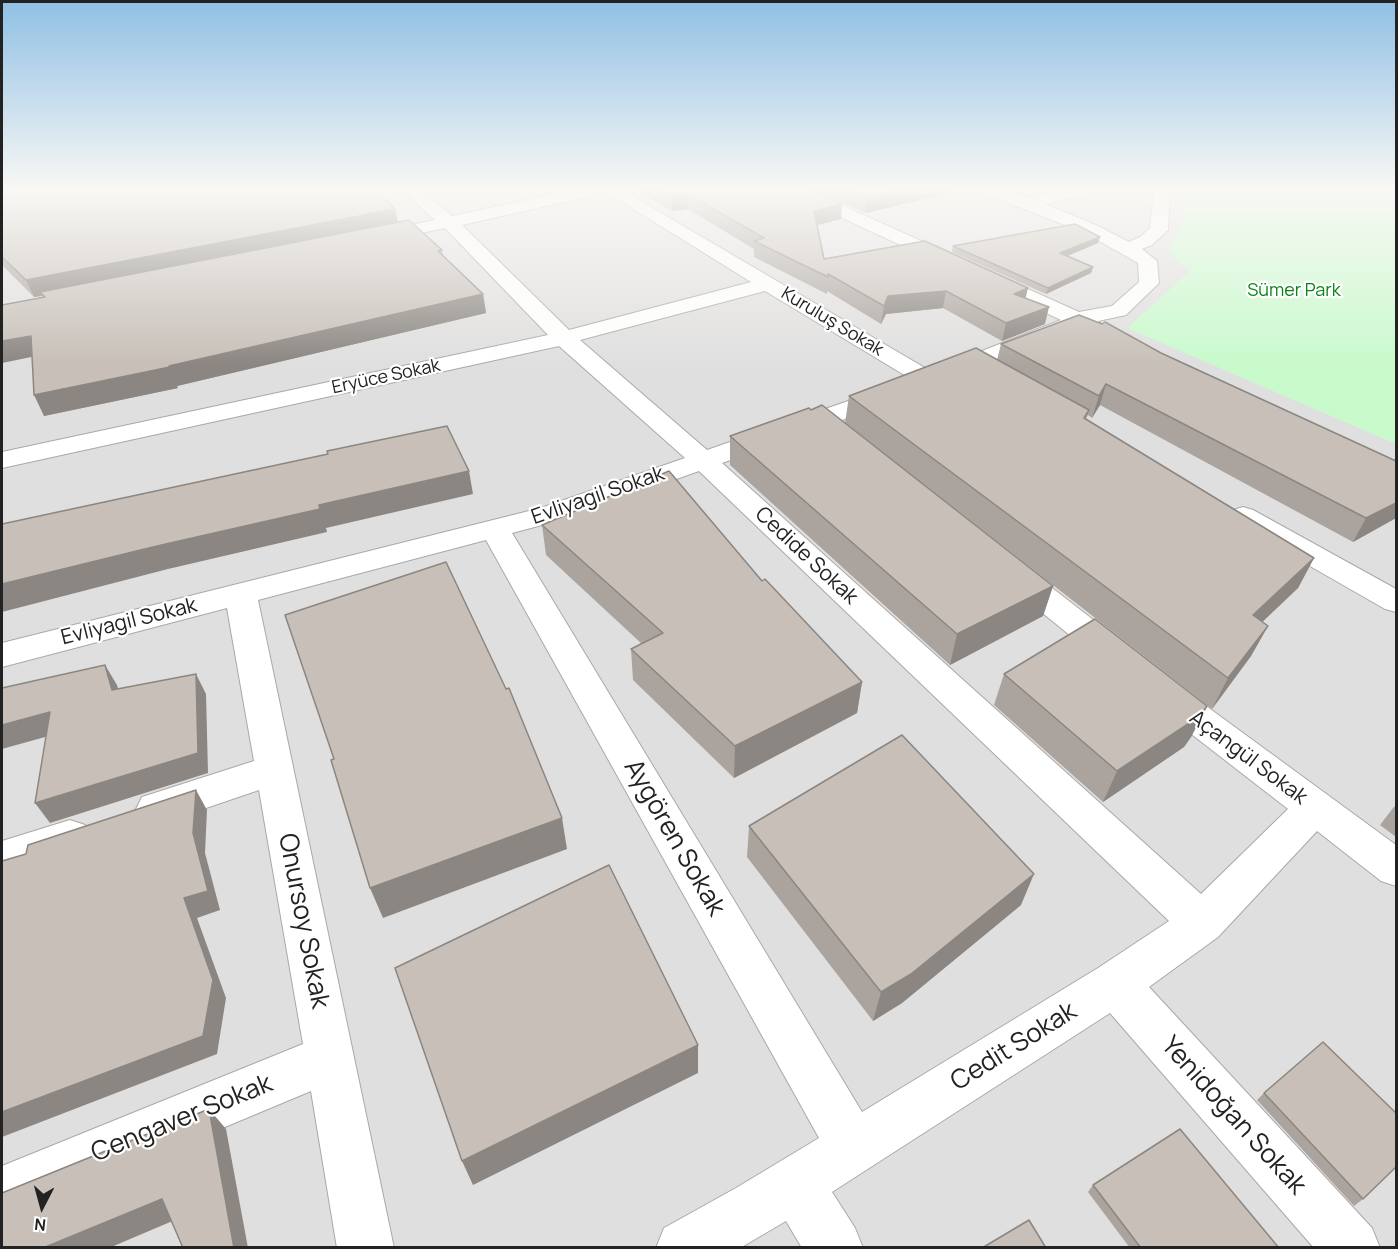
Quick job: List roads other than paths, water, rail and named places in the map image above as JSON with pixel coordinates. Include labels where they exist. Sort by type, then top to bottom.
[{"type":"street","name":"Cedide Sokak","points":[[475,248],[564,338],[703,460],[1202,924]]},
{"type":"street","name":"Kuruluş Sokak","points":[[708,248],[929,380]]},
{"type":"street","points":[[923,248],[1078,319],[1115,340]]},
{"type":"street","points":[[1124,248],[1138,255],[1142,248]]},
{"type":"street","name":"Evliyagil Sokak","points":[[2,655],[551,514],[821,419],[1063,329],[1078,319],[1119,310],[1149,283],[1138,255]]},
{"type":"street","name":"Eryüce Sokak","points":[[2,460],[564,338],[768,284]]},
{"type":"street","points":[[972,363],[1004,381]]},
{"type":"street","points":[[821,419],[849,441]]},
{"type":"street","points":[[1223,505],[1396,602]]},
{"type":"street","name":"Aygören Sokak","points":[[495,529],[853,1147]]},
{"type":"street","name":"Açangül Sokak","points":[[988,552],[1182,708],[1396,868]]},
{"type":"street","name":"Onursoy Sokak","points":[[241,594],[366,1248]]},
{"type":"street","points":[[2,859],[274,770]]},
{"type":"street","name":"Cedit Sokak","points":[[684,1248],[795,1184],[1115,984],[1202,924],[1315,807]]},
{"type":"street","name":"Yenidoğan Sokak","points":[[1115,984],[1352,1248]]},
{"type":"street","name":"Cengaver Sokak","points":[[2,1193],[330,1058]]},
{"type":"street","points":[[795,1184],[835,1248]]},
{"type":"park label","name":"Sümer Park","points":[[1294,291]]}]
